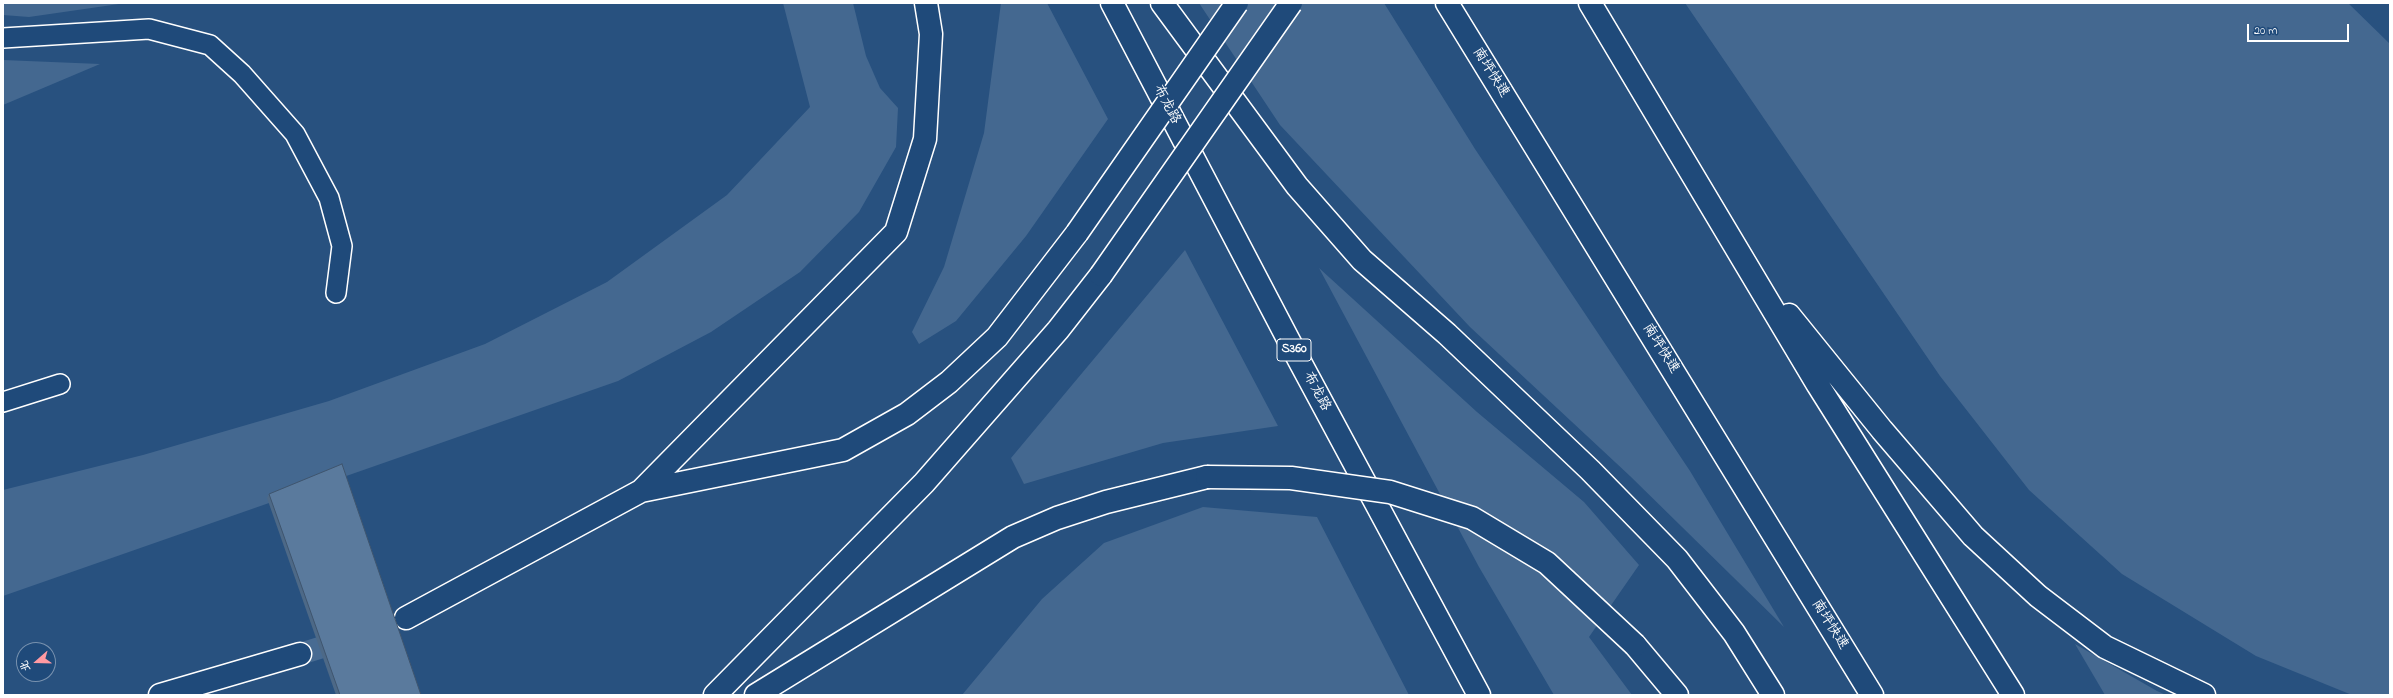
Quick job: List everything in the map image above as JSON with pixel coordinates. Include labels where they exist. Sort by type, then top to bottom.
[{"type":"main road","points":[[641,492],[896,232],[925,139],[931,34],[926,3]]},
{"type":"main road","name":"布龙路","points":[[1112,3],[1299,360],[1478,695]]},
{"type":"main road","points":[[1162,3],[1297,186],[1352,249],[1362,260],[1447,334],[1584,464],[1677,559],[1734,632],[1773,695]]},
{"type":"main road","points":[[406,618],[641,492],[842,450],[907,414],[949,382],[997,337],[1077,233],[1237,3]]},
{"type":"main road","points":[[715,695],[924,483],[1058,330],[1101,275],[1291,3]]},
{"type":"main road","name":"南坪快速","points":[[1447,3],[1872,695]]},
{"type":"main road","points":[[1590,3],[1818,386],[2013,695]]},
{"type":"main road","points":[[1702,191],[1782,306],[1882,430],[1973,536],[2038,596],[2105,647],[2204,695]]},
{"type":"main road","points":[[756,695],[1014,537],[1057,518],[1106,502],[1207,477],[1291,478],[1390,492],[1472,518],[1547,563],[1635,645],[1677,695]]},
{"type":"main road","points":[[1635,645],[1665,695]]},
{"type":"main road","points":[[160,695],[300,654]]},
{"type":"lane","points":[[3,38],[149,29],[210,45],[242,74],[295,134],[329,198],[342,246],[336,293]]},
{"type":"lane","points":[[3,402],[60,384]]},
{"type":"shaded area","points":[[3,3],[126,3],[29,17],[3,15]]},
{"type":"shaded area","points":[[783,3],[853,3],[866,56],[880,88],[898,108],[896,147],[859,212],[800,272],[711,332],[618,381],[3,596],[3,490],[143,455],[329,401],[485,344],[607,282],[727,195],[810,107]]},
{"type":"shaded area","points":[[1001,3],[1047,3],[1108,119],[1026,236],[956,321],[919,344],[912,332],[944,267],[984,133]]},
{"type":"shaded area","points":[[1199,3],[1384,3],[1475,149],[1690,471],[1784,627],[1630,476],[1470,327],[1280,125]]},
{"type":"shaded area","points":[[1685,3],[2348,3],[2390,44],[2390,695],[2352,695],[2256,656],[2122,574],[2029,490],[1940,376]]},
{"type":"shaded area","points":[[3,60],[100,64],[3,105]]},
{"type":"shaded area","points":[[1185,250],[1278,426],[1163,443],[1024,484],[1011,458]]},
{"type":"shaded area","points":[[1319,268],[1477,412],[1584,502],[1639,565],[1589,637],[1632,695],[1554,695],[1479,567]]},
{"type":"shaded area","points":[[1203,507],[1317,517],[1409,695],[962,695],[1042,599],[1104,543]]},
{"type":"shaded area","points":[[2075,644],[2157,691],[2166,695],[2105,695]]},
{"type":"building","points":[[342,464],[421,695],[340,695],[269,494]]},
{"type":"tunnel","points":[[300,654],[348,639]]}]
